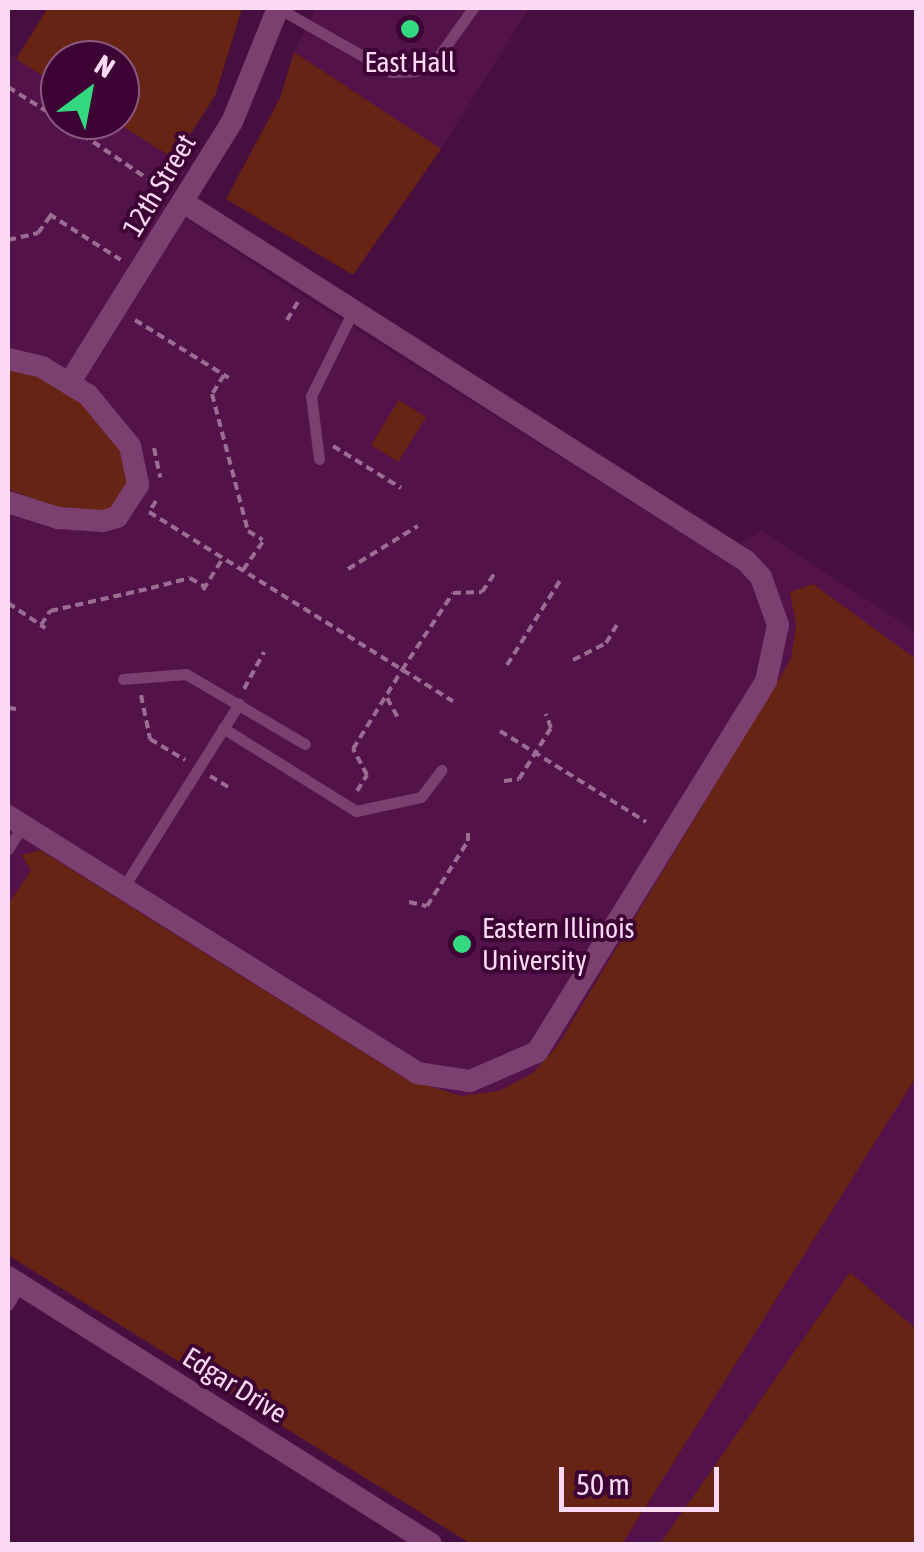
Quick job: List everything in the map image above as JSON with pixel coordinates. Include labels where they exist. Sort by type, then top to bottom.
[{"type":"street","name":"12th Street","points":[[70,382],[186,204],[232,122],[278,8]]},
{"type":"street","points":[[15,820],[417,1074],[446,1082],[492,1077],[537,1052],[766,680],[778,625],[761,578],[746,561],[352,314],[186,204]]},
{"type":"street","points":[[8,359],[70,382],[130,446],[138,485],[132,502],[117,517],[80,521],[8,502]]},
{"type":"street","name":"Edgar Drive","points":[[14,1281],[430,1544]]},
{"type":"lane","points":[[278,8],[390,72],[415,71],[436,60],[474,8]]},
{"type":"lane","points":[[318,454],[310,396],[352,314]]},
{"type":"lane","points":[[123,678],[186,674],[305,744]]},
{"type":"lane","points":[[123,888],[237,703]]},
{"type":"lane","points":[[223,728],[347,807],[408,804],[441,770]]},
{"type":"lane","points":[[8,849],[15,820]]},
{"type":"lane","points":[[8,1305],[14,1281]]},
{"type":"path","points":[[8,87],[40,107]]},
{"type":"path","points":[[90,140],[186,204]]},
{"type":"path","points":[[8,240],[38,233],[50,214],[128,264]]},
{"type":"path","points":[[287,320],[302,295]]},
{"type":"path","points":[[131,318],[226,376],[212,394],[233,462],[248,531],[264,539],[243,570]]},
{"type":"path","points":[[222,432],[233,430]]},
{"type":"path","points":[[318,454],[334,446],[401,488]]},
{"type":"path","points":[[238,493],[248,491]]},
{"type":"path","points":[[150,512],[453,702]]},
{"type":"path","points":[[348,568],[418,526]]},
{"type":"path","points":[[8,604],[43,626],[50,611],[190,578],[204,588],[223,558]]},
{"type":"path","points":[[347,807],[367,775],[352,749],[452,593],[482,592],[494,574]]},
{"type":"path","points":[[507,665],[561,579]]},
{"type":"path","points":[[151,588],[152,596]]},
{"type":"path","points":[[91,602],[93,610]]},
{"type":"path","points":[[573,660],[606,643],[618,625]]},
{"type":"path","points":[[237,703],[264,652]]},
{"type":"path","points":[[137,676],[150,738],[232,789]]},
{"type":"path","points":[[386,696],[399,720]]},
{"type":"path","points":[[8,710],[17,709]]},
{"type":"path","points":[[504,781],[519,779],[551,728],[546,714]]},
{"type":"path","points":[[500,731],[646,822]]},
{"type":"path","points":[[409,902],[427,906],[468,841],[468,830]]},
{"type":"shaded area","points":[[48,8],[242,8],[215,96],[174,159],[140,137],[140,40],[40,40],[40,74],[16,59]]},
{"type":"shaded area","points":[[316,8],[529,8],[441,149],[294,52]]},
{"type":"shaded area","points":[[294,52],[441,149],[353,275],[226,199],[280,98]]},
{"type":"shaded area","name":"Eastern Illinois University","points":[[8,53],[40,74],[40,140],[140,138],[187,168],[165,205],[302,295],[719,557],[762,530],[916,632],[916,1544],[471,1544],[8,1255]]},
{"type":"shaded area","points":[[8,366],[65,388],[116,438],[132,480],[107,511],[70,512],[8,489]]},
{"type":"shaded area","points":[[399,400],[426,417],[398,462],[371,445]]},
{"type":"shaded area","points":[[813,584],[916,659],[916,1077],[622,1544],[471,1544],[8,1255],[8,905],[31,870],[21,855],[40,850],[406,1079],[461,1096],[499,1091],[533,1073],[558,1045],[791,659],[796,625],[790,592]]},
{"type":"shaded area","points":[[850,1272],[916,1329],[916,1544],[660,1544]]},
{"type":"place","name":"East Hall","points":[[410,29]]},
{"type":"place","name":"Eastern Illinois University","points":[[462,944]]}]
